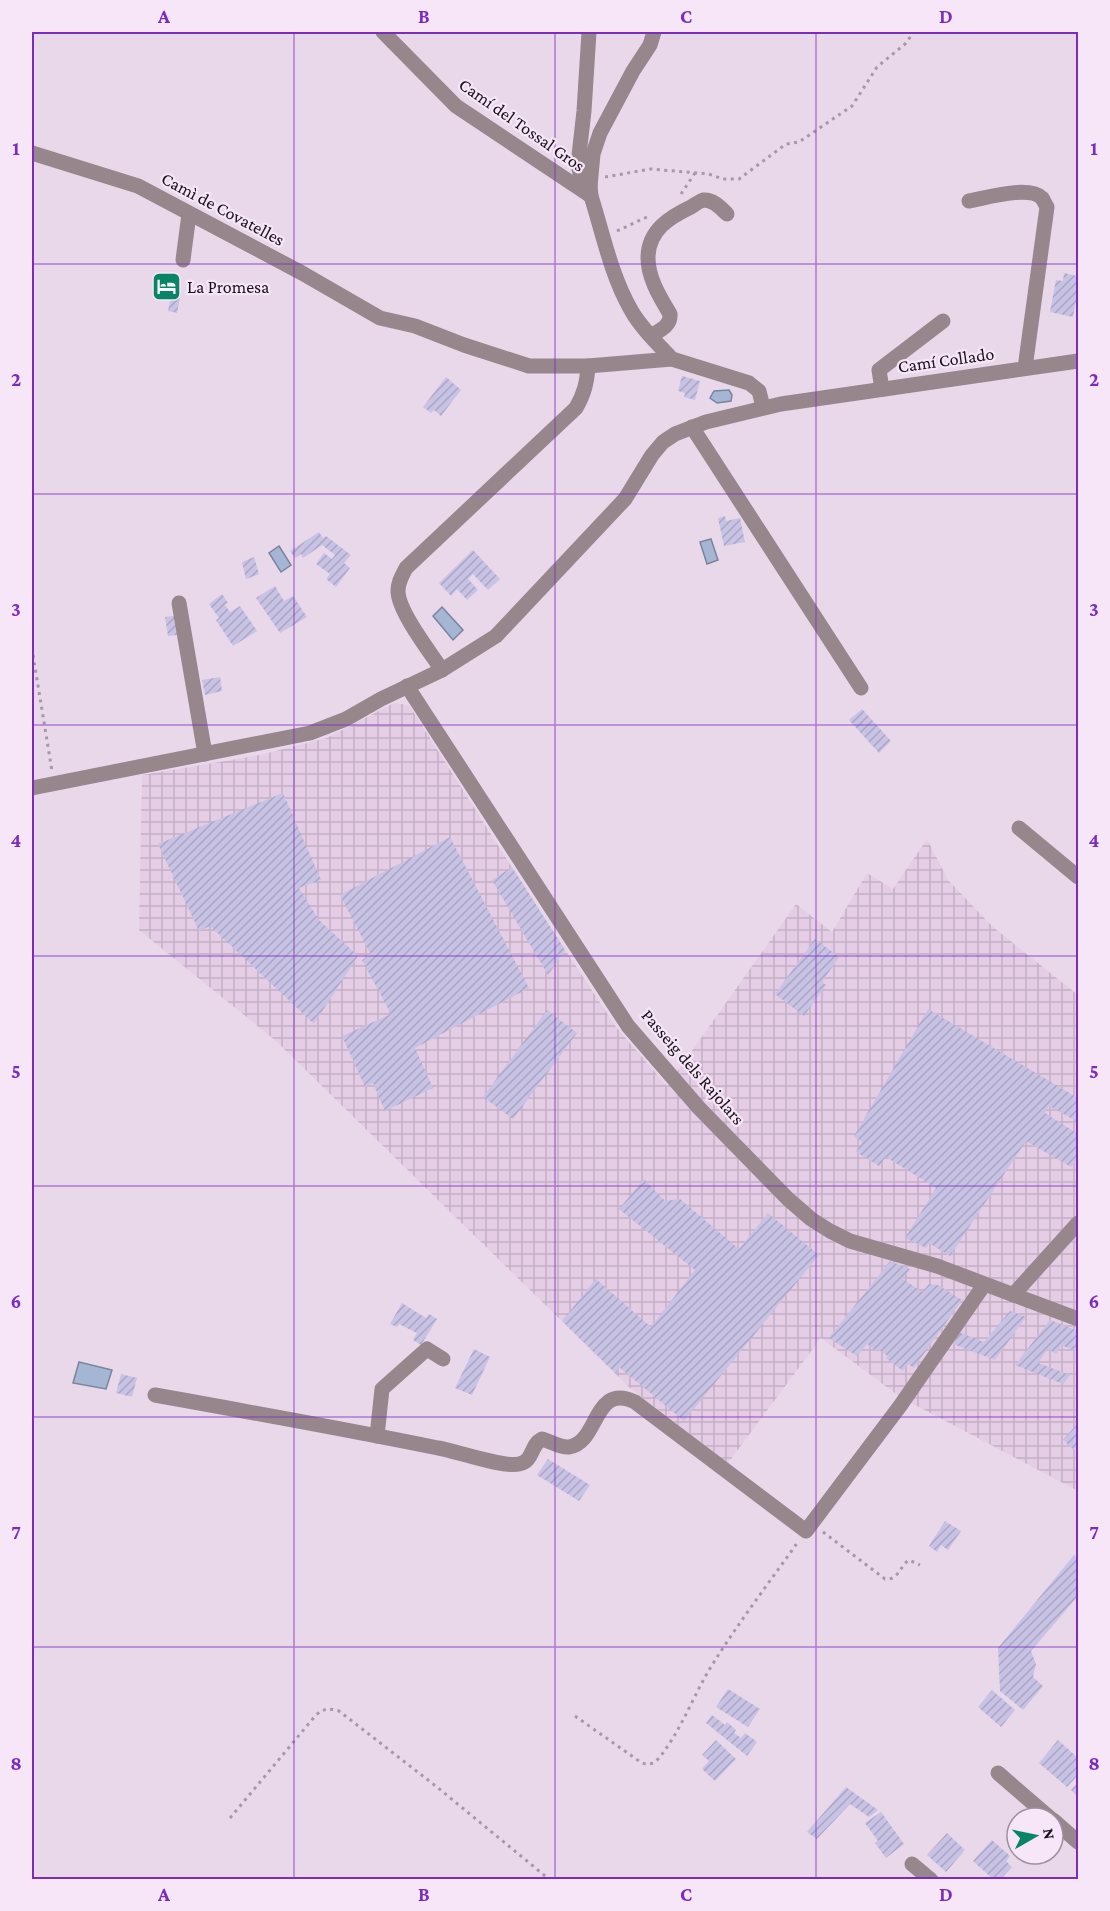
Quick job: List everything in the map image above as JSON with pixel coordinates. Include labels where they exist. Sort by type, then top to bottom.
[{"type":"street","name":"Camí del Tossal Gros","points":[[383,32],[456,106],[591,187]]},
{"type":"street","points":[[589,32],[578,164],[580,173],[591,187]]},
{"type":"street","points":[[654,32],[650,45],[633,71],[600,133],[593,154],[591,187],[612,267],[636,319],[672,359],[748,383],[759,391],[763,407]]},
{"type":"street","name":"Camì de Covatelles","points":[[32,153],[138,186],[302,273],[373,315],[415,326],[518,363],[529,366],[588,366],[672,359]]},
{"type":"street","points":[[969,201],[1025,192],[1042,198],[1047,207],[1025,368]]},
{"type":"street","points":[[651,336],[669,324],[671,320],[653,284],[648,257],[657,231],[670,217],[703,200],[716,203],[727,214]]},
{"type":"street","points":[[183,260],[189,214]]},
{"type":"street","points":[[882,389],[879,370],[943,321]]},
{"type":"street","name":"Camí Collado","points":[[32,788],[310,733],[329,727],[442,670],[482,646],[507,626],[625,499],[652,455],[663,442],[692,427],[763,407],[1078,361]]},
{"type":"street","points":[[442,670],[401,604],[398,588],[400,578],[406,568],[576,408],[584,394],[588,366]]},
{"type":"street","points":[[692,427],[861,688]]},
{"type":"street","points":[[179,603],[205,754]]},
{"type":"street","name":"Passeig dels Rajolars","points":[[407,686],[628,1026],[699,1108],[788,1199],[811,1219],[850,1241],[937,1266],[1078,1319]]},
{"type":"street","points":[[1019,828],[1078,877]]},
{"type":"street","points":[[1013,1295],[1078,1223]]},
{"type":"street","points":[[156,1395],[441,1448],[504,1464],[517,1465],[525,1462],[531,1456],[534,1446],[542,1439],[566,1448],[576,1445],[583,1440],[601,1408],[618,1398],[626,1398],[635,1402],[809,1527],[900,1406],[984,1285]]},
{"type":"street","points":[[377,1436],[382,1389],[427,1349],[443,1359]]},
{"type":"street","points":[[998,1773],[1037,1806]]},
{"type":"street","points":[[1065,1830],[1078,1842]]},
{"type":"street","points":[[912,1864],[931,1880]]},
{"type":"path","points":[[591,187],[651,170],[709,174],[723,179],[739,179],[786,144],[799,142],[852,106],[877,67],[905,44],[914,32]]},
{"type":"path","points":[[680,196],[695,173]]},
{"type":"path","points":[[604,238],[635,221],[652,215]]},
{"type":"path","points":[[33,655],[55,784]]},
{"type":"path","points":[[575,1716],[644,1764],[653,1763],[658,1759],[676,1732],[709,1671],[809,1527],[885,1579],[896,1576],[904,1563],[909,1560],[920,1565]]},
{"type":"path","points":[[230,1818],[316,1715],[323,1709],[331,1708],[339,1711],[419,1773],[550,1880]]},
{"type":"shaded area","points":[[394,703],[409,705],[616,1027],[667,1086],[796,904],[832,932],[867,873],[893,889],[927,839],[948,880],[993,927],[1078,995],[1078,1491],[900,1397],[821,1338],[728,1463],[631,1389],[276,1041],[139,930],[142,775],[260,755],[327,738]]},
{"type":"water","points":[[729,390],[732,395],[731,401],[717,403],[710,398],[714,391]]},
{"type":"water","points":[[711,539],[718,560],[707,564],[700,542]]},
{"type":"water","points":[[279,546],[291,565],[281,572],[269,553]]},
{"type":"water","points":[[442,607],[463,630],[453,640],[433,616]]},
{"type":"water","points":[[79,1362],[112,1370],[106,1389],[73,1383]]},
{"type":"building","points":[[1064,273],[1078,276],[1078,302],[1076,301],[1073,317],[1050,312],[1056,280],[1063,281]]},
{"type":"building","points":[[157,278],[173,280],[170,297],[156,295]]},
{"type":"building","points":[[171,297],[180,298],[177,313],[168,311]]},
{"type":"building","points":[[682,376],[700,381],[695,400],[684,397],[685,393],[678,391]]},
{"type":"building","points":[[446,377],[461,390],[441,416],[434,410],[431,413],[423,407]]},
{"type":"building","points":[[725,516],[726,521],[740,518],[745,542],[724,546],[718,518]]},
{"type":"building","points":[[319,532],[323,538],[326,536],[351,555],[344,563],[350,568],[336,587],[326,579],[330,574],[316,564],[324,553],[332,559],[335,555],[322,545],[303,558],[301,554],[295,558],[290,551]]},
{"type":"building","points":[[473,550],[500,579],[488,590],[473,574],[468,579],[478,590],[467,600],[457,589],[451,596],[439,583]]},
{"type":"building","points":[[254,557],[259,574],[246,579],[242,562]]},
{"type":"building","points":[[275,586],[284,601],[293,596],[307,617],[280,633],[256,598]]},
{"type":"building","points":[[222,594],[228,603],[225,605],[230,612],[240,606],[257,631],[233,646],[216,620],[219,618],[209,604]]},
{"type":"building","points":[[180,615],[184,634],[168,636],[165,617]]},
{"type":"building","points":[[220,677],[222,691],[205,695],[202,680]]},
{"type":"building","points":[[862,709],[891,741],[879,753],[849,720]]},
{"type":"building","points":[[283,793],[321,880],[299,888],[319,920],[358,956],[314,1024],[210,926],[199,931],[158,844]]},
{"type":"building","points":[[450,837],[529,988],[415,1048],[433,1088],[385,1111],[373,1083],[365,1087],[342,1036],[391,1014],[362,960],[371,955],[340,895]]},
{"type":"building","points":[[512,867],[565,950],[548,975],[492,880]]},
{"type":"building","points":[[815,939],[839,957],[822,982],[826,985],[804,1016],[775,994]]},
{"type":"building","points":[[928,1009],[1078,1098],[1078,1122],[1049,1106],[1045,1113],[1078,1134],[1078,1158],[1071,1167],[1026,1141],[950,1256],[929,1243],[926,1248],[905,1238],[936,1188],[886,1157],[879,1166],[856,1152],[862,1142],[854,1136]]},
{"type":"building","points":[[547,1010],[577,1033],[513,1119],[483,1097]]},
{"type":"building","points":[[644,1179],[665,1201],[680,1199],[739,1249],[768,1213],[819,1255],[684,1421],[619,1367],[616,1374],[562,1321],[596,1279],[651,1327],[695,1270],[619,1209]]},
{"type":"building","points":[[890,1261],[910,1269],[903,1279],[922,1292],[929,1284],[938,1285],[962,1300],[914,1368],[908,1364],[903,1371],[886,1358],[888,1356],[879,1350],[877,1352],[867,1344],[857,1356],[829,1338]]},
{"type":"building","points":[[402,1303],[426,1318],[429,1314],[437,1319],[421,1345],[413,1340],[417,1333],[399,1324],[397,1327],[390,1324]]},
{"type":"building","points":[[1010,1311],[1026,1317],[995,1360],[953,1344],[959,1332],[984,1342]]},
{"type":"building","points":[[1050,1320],[1078,1331],[1078,1352],[1061,1345],[1056,1354],[1048,1349],[1038,1363],[1070,1375],[1063,1384],[1015,1365]]},
{"type":"building","points":[[474,1349],[490,1357],[472,1395],[455,1388]]},
{"type":"building","points":[[121,1374],[137,1378],[132,1397],[116,1393]]},
{"type":"building","points":[[1078,1423],[1078,1445],[1074,1450],[1063,1440]]},
{"type":"building","points":[[548,1459],[590,1485],[579,1501],[537,1475]]},
{"type":"building","points":[[945,1521],[961,1531],[948,1550],[941,1545],[937,1552],[929,1546]]},
{"type":"building","points":[[1074,1555],[1078,1558],[1078,1596],[1031,1651],[1036,1664],[1033,1677],[1043,1686],[1023,1710],[1000,1691],[998,1648]]},
{"type":"building","points":[[728,1689],[760,1709],[748,1727],[716,1707]]},
{"type":"building","points":[[992,1690],[1015,1710],[1001,1727],[978,1707]]},
{"type":"building","points":[[712,1715],[725,1725],[727,1722],[736,1730],[734,1733],[741,1738],[745,1733],[757,1742],[747,1756],[706,1723]]},
{"type":"building","points":[[716,1740],[736,1759],[715,1781],[702,1769],[709,1761],[702,1755]]},
{"type":"building","points":[[1058,1740],[1078,1758],[1078,1775],[1067,1787],[1039,1763]]},
{"type":"building","points":[[1078,1782],[1078,1797],[1071,1790]]},
{"type":"building","points":[[846,1787],[878,1810],[869,1817],[850,1804],[817,1839],[807,1832]]},
{"type":"building","points":[[881,1812],[904,1844],[886,1858],[875,1843],[878,1841],[865,1823]]},
{"type":"building","points":[[947,1833],[965,1850],[946,1872],[927,1855]]},
{"type":"building","points":[[992,1840],[1005,1852],[1005,1866],[1012,1867],[1000,1880],[994,1880],[973,1861]]},
{"type":"place","name":"La Promesa","points":[[166,287]]}]
